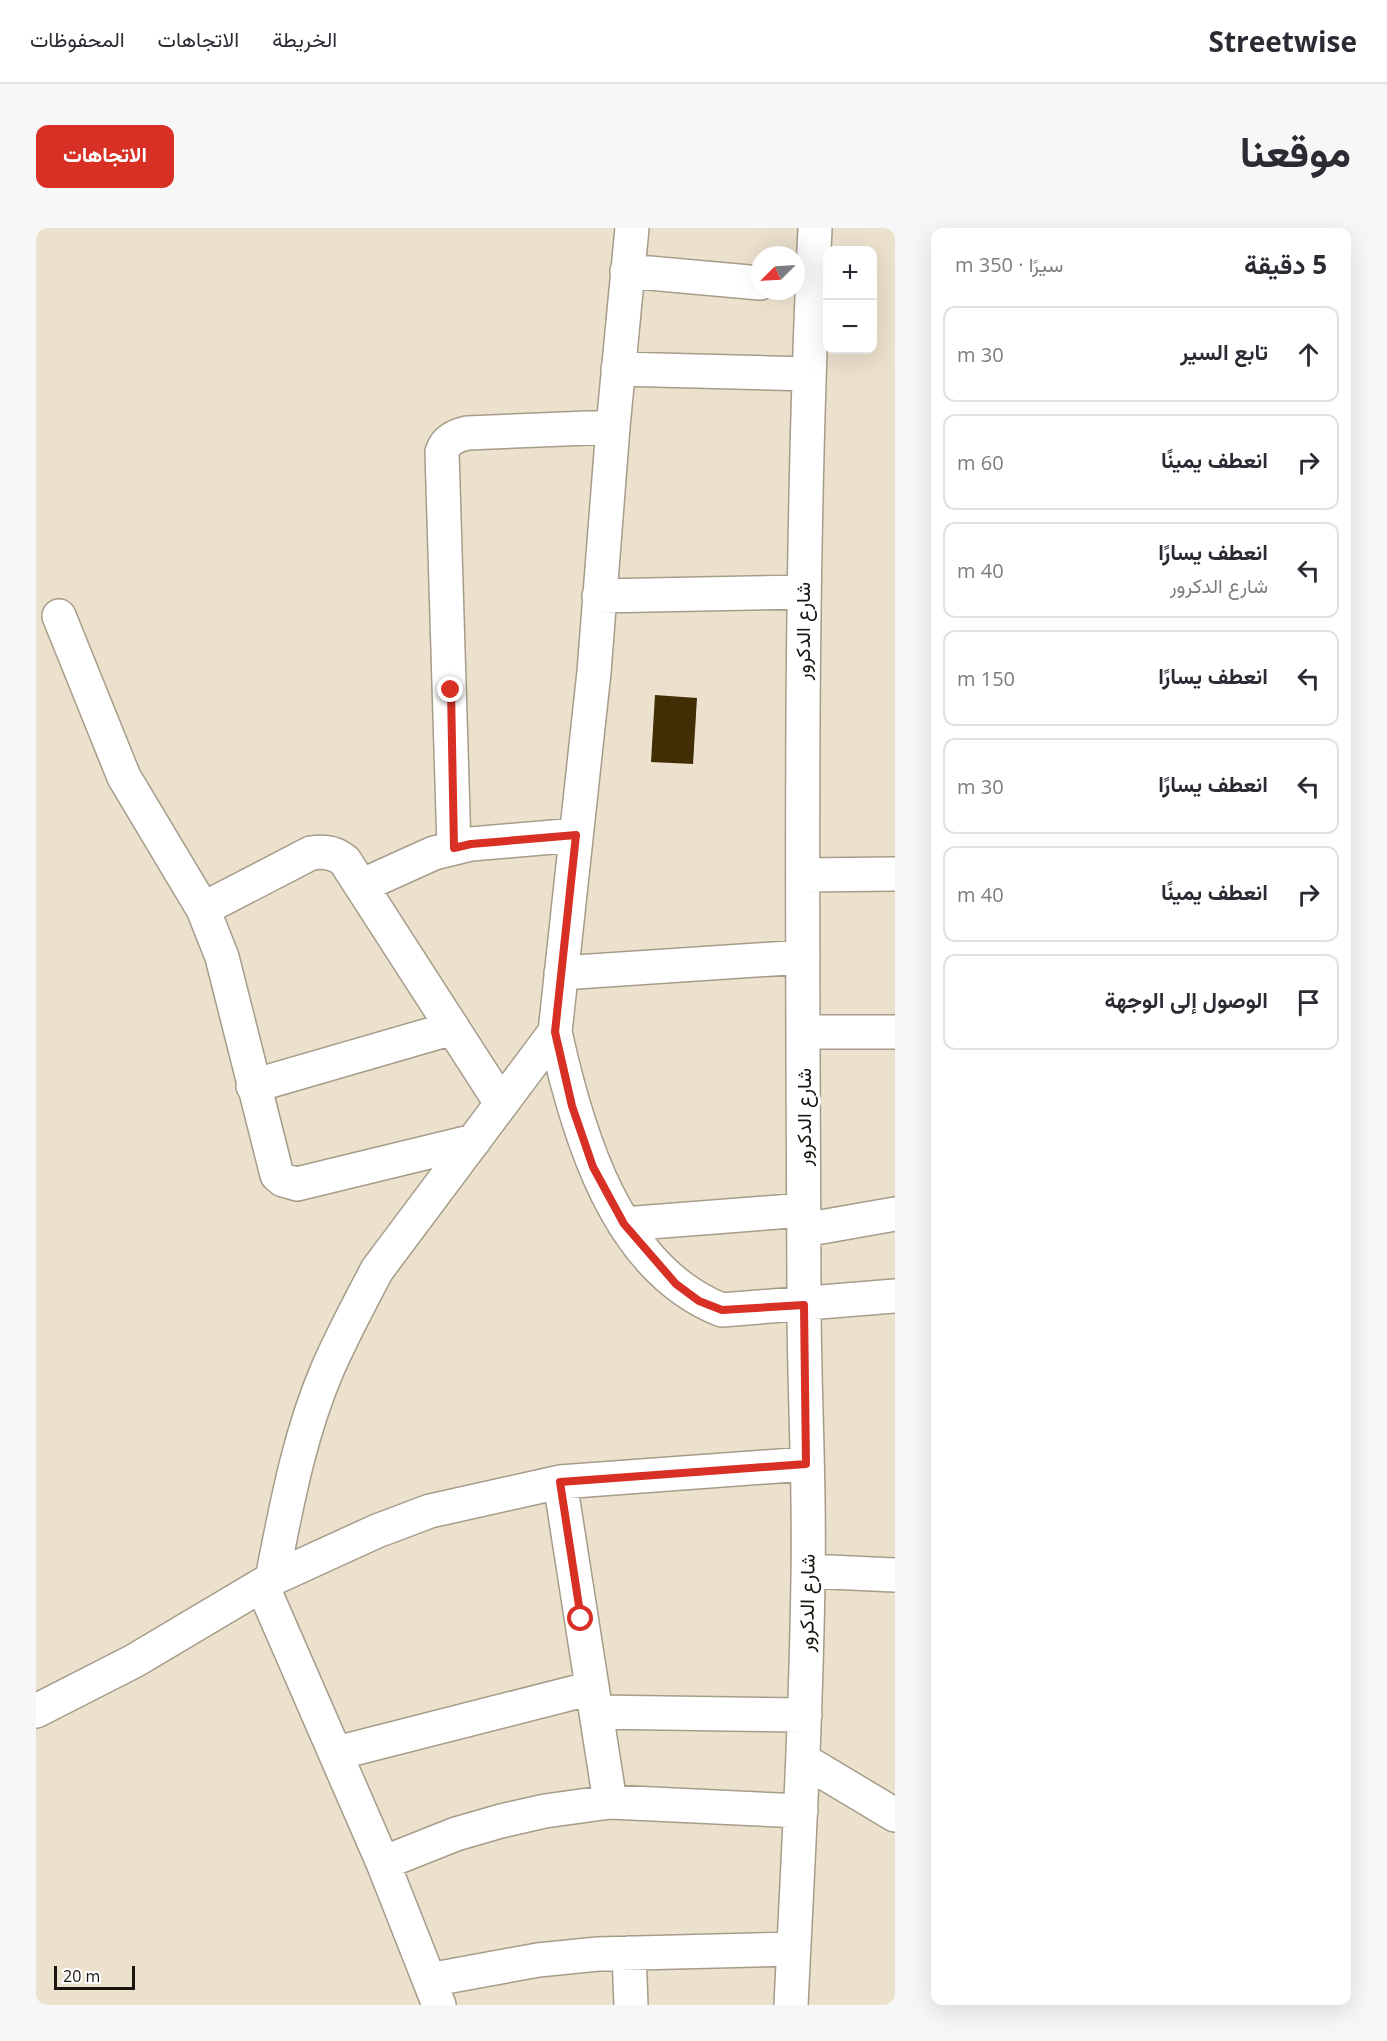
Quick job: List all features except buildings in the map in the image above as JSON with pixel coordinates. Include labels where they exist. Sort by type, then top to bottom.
[{"type":"street","points":[[632,228],[599,596],[555,1032],[579,1128],[593,1167],[624,1224],[676,1284],[699,1301],[722,1310],[895,1296]]},
{"type":"street","name":"شارع الدكرور","points":[[805,281],[814,228]]},
{"type":"street","points":[[627,271],[751,282]]},
{"type":"street","name":"شارع الدكرور","points":[[790,2005],[801,1811],[808,1571],[803,1032],[802,592],[807,374],[804,300]]},
{"type":"street","points":[[618,369],[807,374]]},
{"type":"street","points":[[454,848],[442,452],[444,446],[455,436],[466,433],[613,427]]},
{"type":"street","points":[[599,596],[802,592]]},
{"type":"street","points":[[59,616],[124,777],[203,909],[222,957],[277,1175],[297,1184],[474,1141]]},
{"type":"street","points":[[361,886],[434,853],[454,848],[471,844],[576,835]]},
{"type":"street","points":[[203,909],[310,853],[319,852],[339,856],[345,861],[501,1103]]},
{"type":"street","points":[[804,875],[895,874]]},
{"type":"street","points":[[561,974],[803,957]]},
{"type":"street","points":[[254,1086],[453,1028]]},
{"type":"street","points":[[555,1032],[377,1270],[327,1370],[293,1477],[267,1582],[434,1992],[538,1960],[629,1953],[793,1948]]},
{"type":"street","points":[[803,1032],[895,1032]]},
{"type":"street","points":[[624,1224],[804,1220],[895,1214]]},
{"type":"street","points":[[36,1711],[134,1661],[267,1582],[377,1531],[430,1511],[560,1482],[806,1464]]},
{"type":"street","points":[[560,1482],[610,1802]]},
{"type":"street","points":[[808,1571],[895,1575]]},
{"type":"street","points":[[337,1753],[594,1700],[805,1714]]},
{"type":"street","points":[[803,1760],[895,1815]]},
{"type":"street","points":[[383,1863],[456,1834],[545,1810],[610,1802],[801,1811]]},
{"type":"street","points":[[629,1953],[631,2005]]},
{"type":"route","points":[[451,690],[454,848],[471,844],[576,835],[555,1032],[566,1084],[593,1167],[624,1224],[676,1284],[699,1301],[722,1310],[804,1305],[806,1464],[560,1482],[581,1619]]}]
